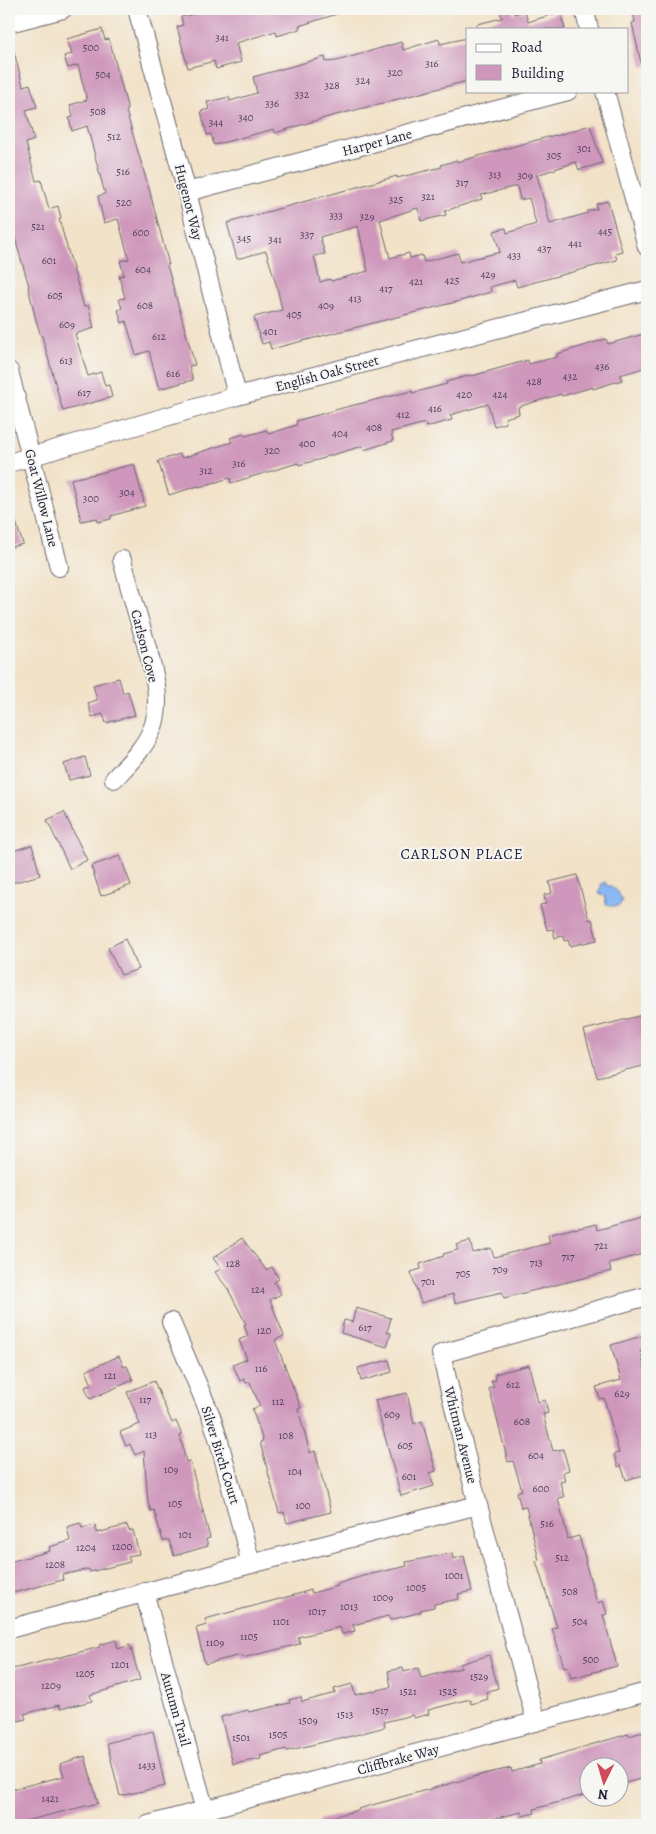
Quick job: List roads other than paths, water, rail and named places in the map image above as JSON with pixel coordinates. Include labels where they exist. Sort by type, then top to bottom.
[{"type":"street","points":[[9,23],[63,9]]},
{"type":"street","name":"Hugenot Way","points":[[137,9],[187,192],[237,396]]},
{"type":"street","points":[[584,9],[589,28]]},
{"type":"street","name":"Harper Lane","points":[[187,192],[564,92]]},
{"type":"street","points":[[605,92],[647,247]]},
{"type":"street","name":"English Oak Street","points":[[9,463],[237,396],[647,290]]},
{"type":"street","name":"Goat Willow Lane","points":[[9,371],[59,567]]},
{"type":"street","name":"Carlson Cove","points":[[114,779],[136,755],[146,740],[154,724],[157,696],[152,668],[122,560]]},
{"type":"street","name":"Whitman Avenue","points":[[536,1722],[478,1505],[441,1354],[647,1296]]},
{"type":"street","name":"Silver Birch Court","points":[[171,1322],[216,1432],[251,1564]]},
{"type":"street","points":[[9,1629],[478,1505]]},
{"type":"street","name":"Autumn Trail","points":[[144,1592],[207,1818]]},
{"type":"street","name":"Cliffbrake Way","points":[[148,1825],[207,1818],[536,1722],[647,1692]]},
{"type":"water","points":[[605,882],[607,886],[611,886],[618,892],[622,901],[619,906],[609,906],[606,904],[605,896],[599,893],[602,883]]},
{"type":"district","name":"CARLSON PLACE","points":[[462,854]]}]
